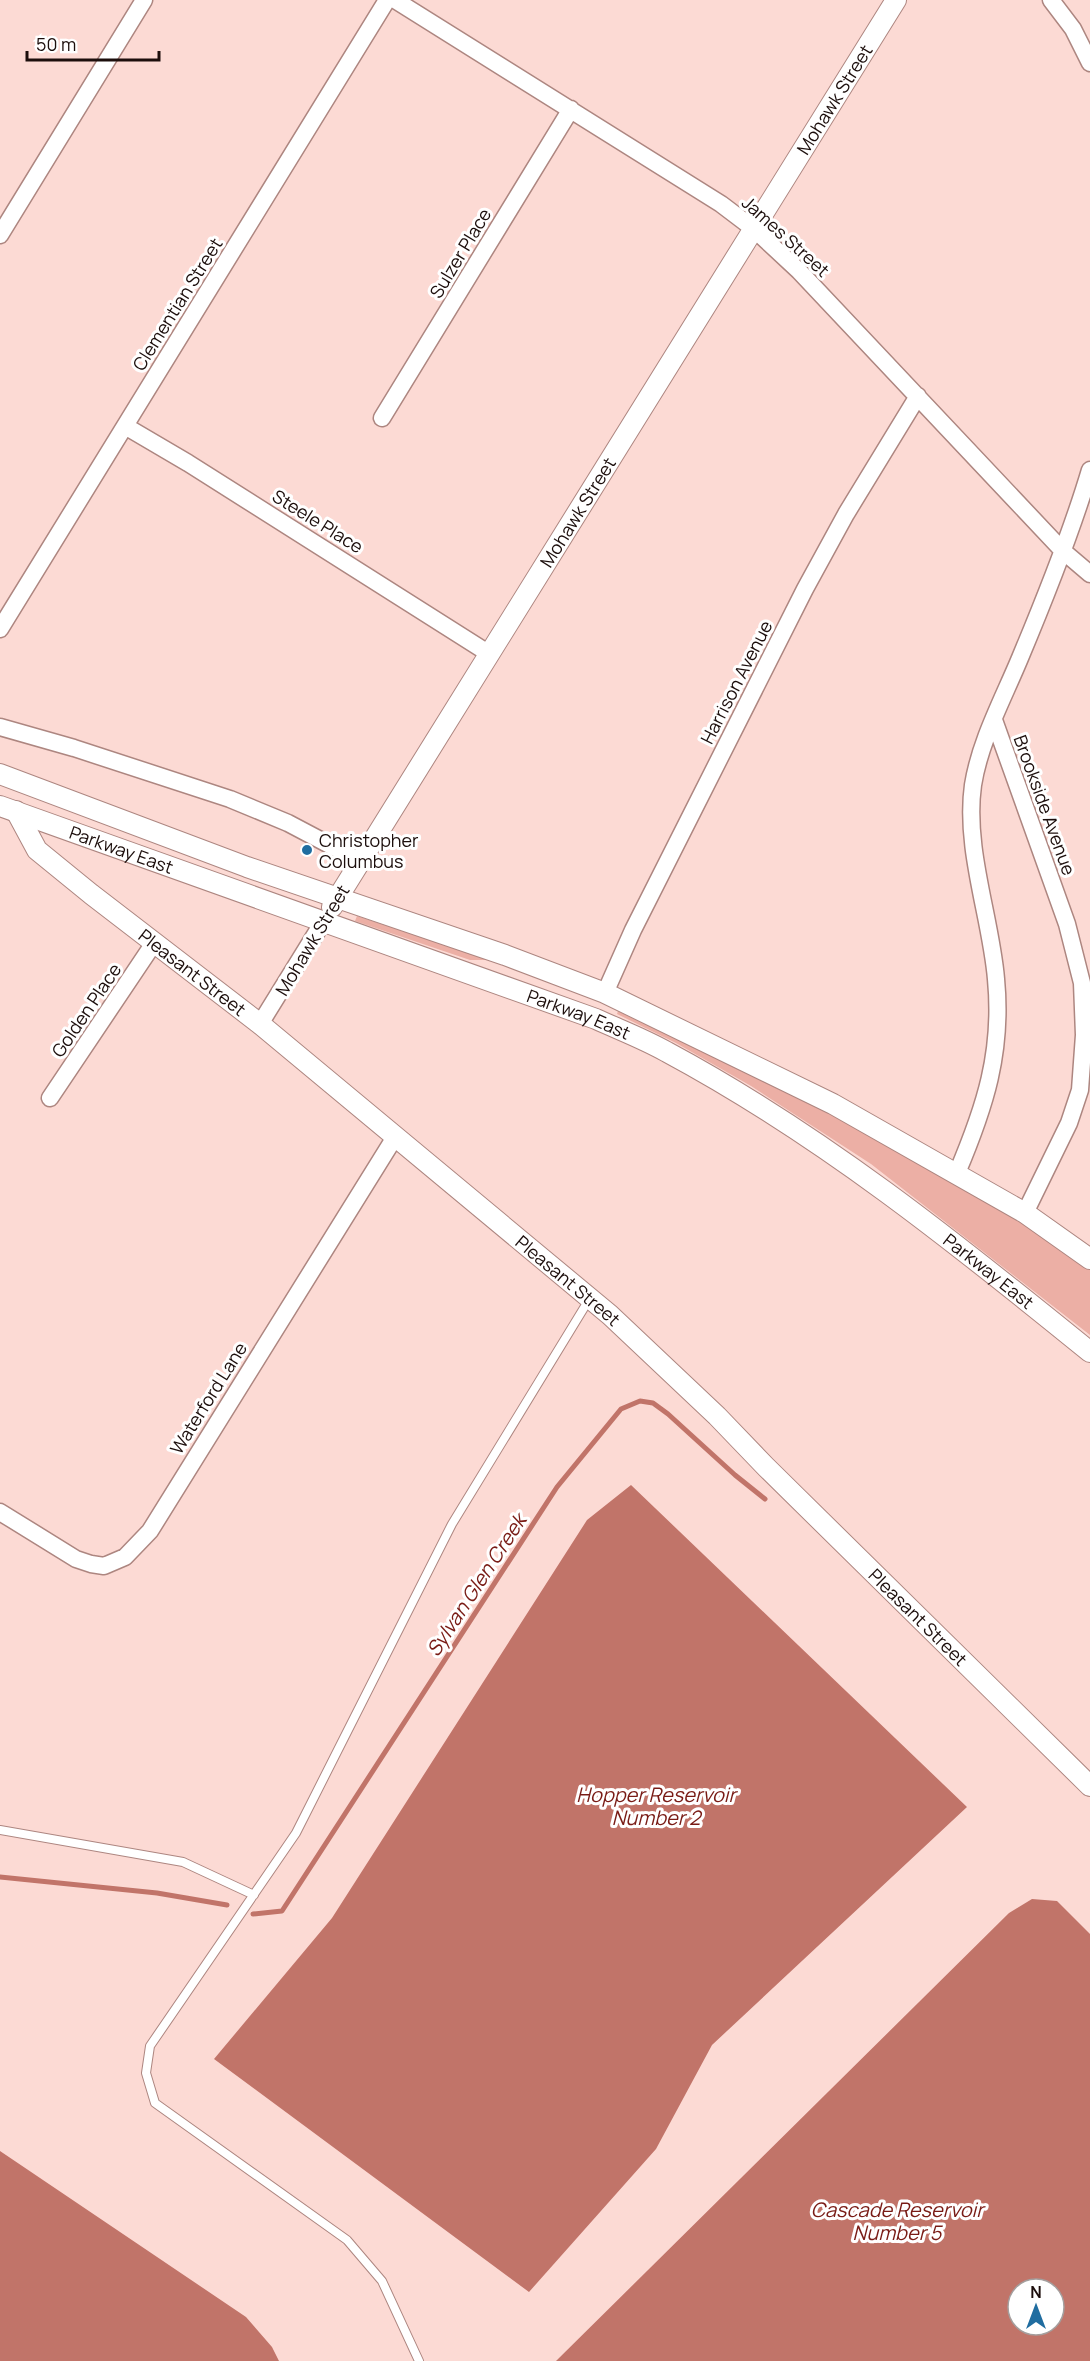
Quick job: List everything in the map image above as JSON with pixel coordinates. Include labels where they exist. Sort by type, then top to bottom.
[{"type":"street","points":[[0,235],[144,0]]},
{"type":"street","name":"Clementian Street","points":[[0,629],[387,0]]},
{"type":"street","name":"James Street","points":[[395,0],[721,204],[754,229],[799,271],[1063,551],[1090,574]]},
{"type":"street","name":"Mohawk Street","points":[[260,1024],[488,653],[896,0]]},
{"type":"street","points":[[1051,0],[1073,29],[1090,63]]},
{"type":"street","name":"Sulzer Place","points":[[382,418],[571,109]]},
{"type":"street","name":"Harrison Avenue","points":[[605,993],[633,930],[805,589],[846,513],[918,396]]},
{"type":"street","name":"Steele Place","points":[[125,426],[188,463],[488,653]]},
{"type":"street","name":"Brookside Avenue","points":[[957,1173],[972,1139],[991,1079],[999,1029],[996,978],[973,837],[973,788],[978,759],[1063,551],[1090,470]]},
{"type":"street","name":"Brookside Avenue","points":[[994,720],[1067,924],[1082,983],[1084,1035],[1080,1090],[1069,1123],[1025,1213]]},
{"type":"street","points":[[0,727],[74,748],[230,799],[288,823],[360,861]]},
{"type":"street","name":"Parkway East","points":[[0,774],[247,867],[505,955],[605,993],[833,1104],[1025,1213],[1090,1259]]},
{"type":"street","name":"Parkway East","points":[[8,808],[596,1019],[685,1062],[806,1136],[866,1176],[1090,1352]]},
{"type":"street","name":"Pleasant Street","points":[[8,808],[37,850],[260,1024],[590,1298],[717,1416],[1090,1786]]},
{"type":"street","name":"Golden Place","points":[[50,1098],[154,943]]},
{"type":"street","name":"Waterford Lane","points":[[0,1512],[76,1558],[91,1564],[104,1566],[125,1557],[150,1531],[395,1137]]},
{"type":"lane","points":[[419,2361],[382,2281],[347,2240],[155,2103],[146,2073],[150,2046],[296,1833],[452,1524],[590,1298]]},
{"type":"lane","points":[[0,1830],[183,1862],[254,1895]]},
{"type":"shaded area","points":[[357,916],[487,960],[470,960],[355,921]]},
{"type":"shaded area","points":[[618,1011],[876,1136],[1044,1236],[1090,1269],[1090,1335],[871,1164],[751,1086],[676,1043],[617,1014]]},
{"type":"water","name":"Hopper Reservoir Number 2","points":[[631,1485],[967,1807],[712,2045],[656,2149],[529,2292],[214,2059],[332,1918],[587,1520]]},
{"type":"water","name":"Cascade Reservoir Number 5","points":[[1032,1899],[1057,1901],[1090,1934],[1090,2361],[556,2361],[1009,1913]]},
{"type":"water","points":[[0,2151],[246,2317],[272,2347],[279,2361],[0,2361]]},
{"type":"waterway","name":"Sylvan Glen Creek","points":[[253,1914],[282,1911],[557,1487],[621,1409],[640,1401],[653,1403],[765,1499]]},
{"type":"waterway","name":"Sylvan Glen Creek","points":[[0,1877],[157,1893],[227,1905]]},
{"type":"place","name":"Christopher Columbus","points":[[307,850]]}]
